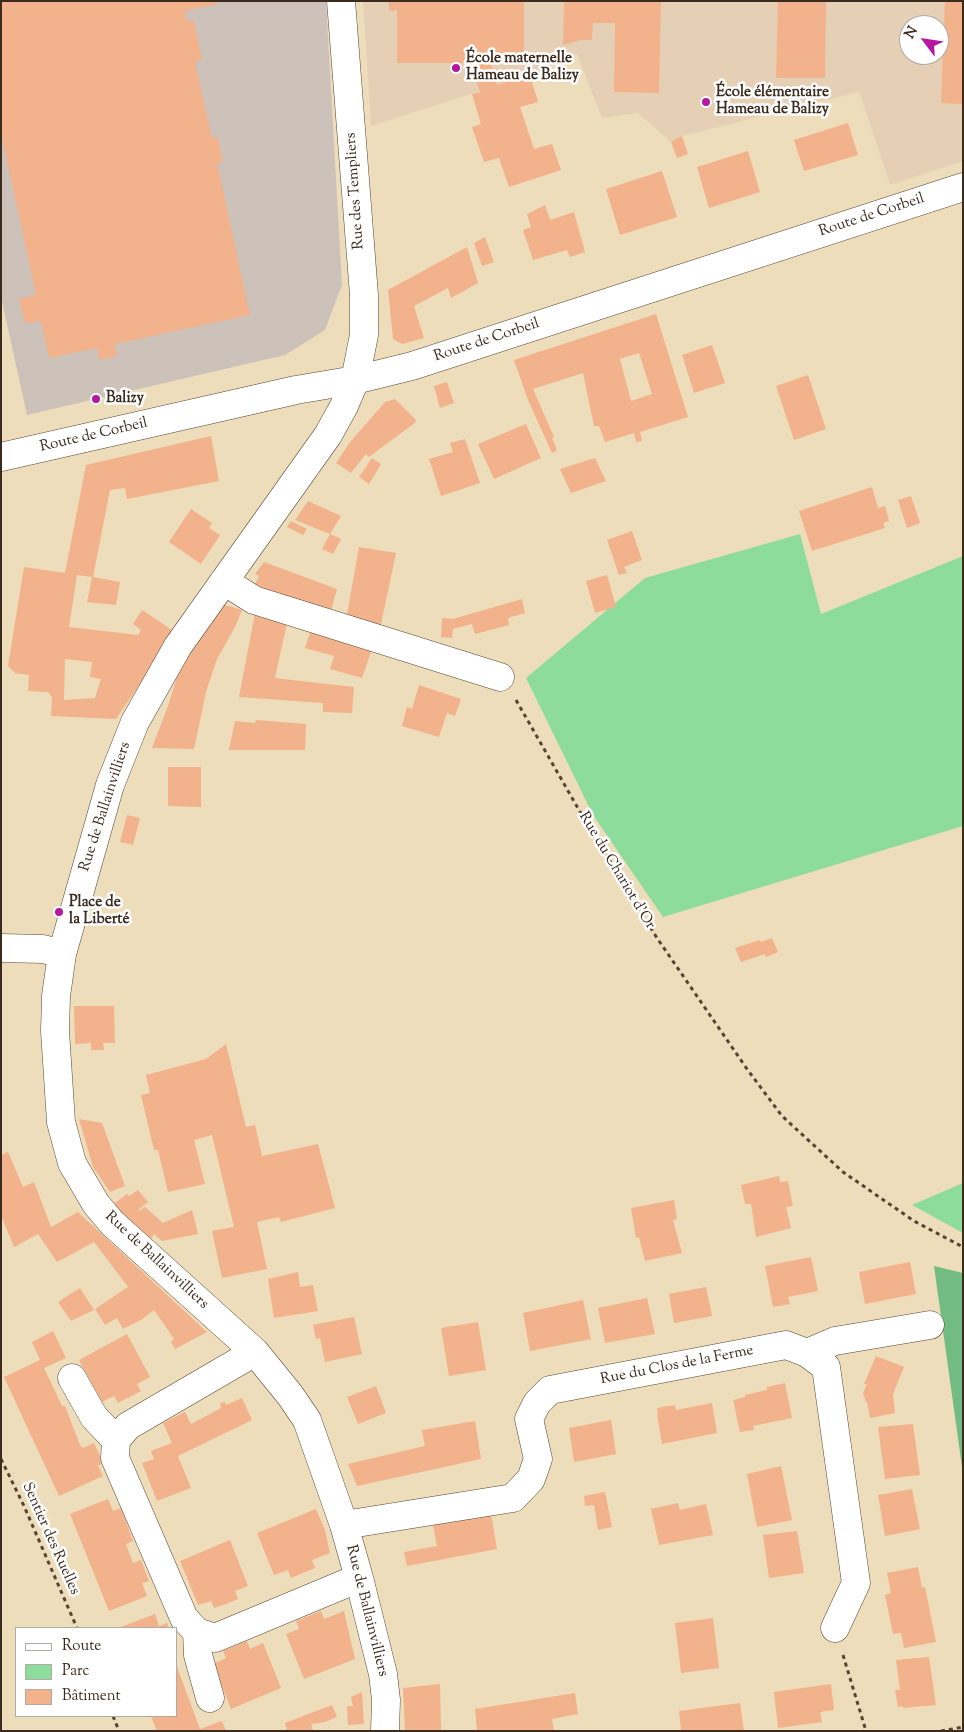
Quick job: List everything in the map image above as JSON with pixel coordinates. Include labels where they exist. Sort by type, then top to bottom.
[{"type":"street","name":"Rue des Templiers","points":[[341,1],[364,295],[364,335],[355,380]]},
{"type":"street","name":"Route de Corbeil","points":[[1,457],[296,390],[355,380],[412,366],[963,187]]},
{"type":"street","name":"Rue de Ballainvilliers","points":[[355,380],[344,406],[328,434],[178,646],[135,722],[110,785],[62,954],[56,996],[55,1031],[61,1122],[72,1163],[96,1204],[112,1223],[255,1352],[290,1395],[307,1420],[344,1525],[359,1578],[382,1674],[386,1700],[385,1731]]},
{"type":"street","points":[[224,581],[254,600],[500,677]]},
{"type":"street","points":[[1,948],[43,949],[62,954]]},
{"type":"street","points":[[808,1353],[835,1340],[930,1325]]},
{"type":"street","name":"Rue du Clos de la Ferme","points":[[344,1525],[513,1498],[531,1479],[538,1459],[529,1420],[537,1403],[550,1390],[786,1345],[808,1353],[826,1367],[856,1583],[835,1628]]},
{"type":"street","points":[[255,1352],[128,1426],[116,1440],[115,1458],[184,1618],[197,1632],[215,1638],[359,1578]]},
{"type":"street","points":[[72,1378],[94,1416],[116,1440]]},
{"type":"street","points":[[197,1632],[198,1655],[210,1698]]},
{"type":"path","name":"Rue du Chariot d'Or","points":[[500,677],[511,690],[583,817],[657,938],[747,1069],[782,1116],[843,1172],[914,1221],[963,1247]]},
{"type":"path","name":"Sentier des Ruelles","points":[[1,1458],[77,1627]]},
{"type":"path","points":[[835,1628],[866,1731]]},
{"type":"path","points":[[113,1717],[119,1731]]},
{"type":"path","points":[[941,1731],[963,1727]]},
{"type":"shaded area","points":[[1,1],[326,1],[342,285],[325,330],[285,355],[27,415],[1,297]]},
{"type":"shaded area","name":"École élémentaire Hameau de Balizy","points":[[363,1],[963,1],[963,161],[890,185],[859,92],[682,136],[671,142],[638,113],[602,118],[577,54],[530,75],[371,126]]},
{"type":"green space","points":[[800,534],[821,614],[963,556],[963,826],[663,917],[593,815],[526,678],[645,578]]},
{"type":"green space","points":[[963,1183],[963,1233],[912,1205]]},
{"type":"green space","points":[[934,1266],[963,1273],[963,1474]]},
{"type":"building","points":[[1,1],[217,1],[217,4],[185,11],[186,21],[194,20],[202,60],[195,62],[212,138],[218,137],[223,162],[217,163],[250,315],[115,344],[117,356],[100,360],[97,348],[49,358],[41,321],[25,323],[19,299],[36,295],[1,133]]},
{"type":"building","points":[[389,1],[524,1],[524,52],[492,53],[492,70],[497,85],[530,75],[538,102],[520,107],[534,149],[552,144],[561,170],[509,187],[499,158],[484,162],[472,127],[481,124],[472,94],[480,92],[470,63],[397,63],[397,10],[389,11]]},
{"type":"building","points":[[564,1],[661,1],[659,93],[614,92],[615,23],[593,23],[592,40],[581,40],[563,45]]},
{"type":"building","points":[[778,1],[826,1],[825,78],[776,78]]},
{"type":"building","points":[[945,1],[963,1],[963,104],[941,103],[942,65],[949,65],[949,15],[944,15]]},
{"type":"building","points":[[848,123],[858,155],[804,171],[794,140]]},
{"type":"building","points":[[682,136],[688,154],[677,158],[671,142]]},
{"type":"building","points":[[748,151],[760,192],[709,208],[697,167]]},
{"type":"building","points":[[662,171],[677,217],[620,235],[606,189]]},
{"type":"building","points":[[545,205],[550,220],[574,212],[585,252],[570,257],[567,250],[533,260],[523,230],[531,227],[527,214]]},
{"type":"building","points":[[485,237],[494,262],[482,266],[474,243]]},
{"type":"building","points":[[467,247],[478,283],[451,298],[448,288],[414,306],[424,338],[402,344],[393,339],[388,290]]},
{"type":"building","points":[[656,314],[688,417],[640,432],[642,441],[636,442],[634,433],[605,442],[599,426],[594,426],[583,373],[533,389],[554,437],[552,438],[557,450],[552,453],[528,400],[514,360]],"holes":[[[639,353],[652,394],[631,401],[620,359]]]},
{"type":"building","points":[[712,345],[725,383],[694,393],[682,355]]},
{"type":"building","points":[[808,375],[826,429],[794,440],[776,386]]},
{"type":"building","points":[[447,382],[454,403],[440,408],[434,386]]},
{"type":"building","points":[[395,399],[416,422],[369,457],[366,454],[351,473],[336,463],[351,441],[385,402]]},
{"type":"building","points":[[526,424],[541,458],[494,479],[478,444]]},
{"type":"building","points":[[211,436],[219,481],[127,499],[125,488],[110,490],[93,577],[120,582],[116,605],[87,602],[92,577],[77,575],[69,627],[138,635],[141,630],[133,624],[142,610],[175,632],[116,719],[51,716],[52,697],[48,692],[28,691],[29,675],[15,673],[8,666],[24,567],[65,573],[86,465]],"holes":[[[65,659],[92,662],[90,677],[101,679],[95,698],[64,700]]]},
{"type":"building","points":[[465,439],[480,483],[441,496],[429,459],[453,452],[450,443]]},
{"type":"building","points":[[372,458],[381,464],[369,484],[359,477]]},
{"type":"building","points":[[595,458],[606,481],[571,493],[560,469]]},
{"type":"building","points":[[872,487],[878,508],[885,506],[889,521],[883,523],[885,528],[812,551],[799,511]]},
{"type":"building","points":[[911,496],[920,523],[907,528],[898,500]]},
{"type":"building","points":[[308,501],[341,516],[330,534],[295,520]]},
{"type":"building","points":[[191,509],[212,523],[209,528],[220,535],[201,564],[169,542]]},
{"type":"building","points":[[291,521],[307,529],[303,535],[287,527]]},
{"type":"building","points":[[632,531],[642,560],[624,567],[627,573],[619,575],[607,540]]},
{"type":"building","points":[[330,534],[341,539],[333,554],[322,549]]},
{"type":"building","points":[[359,547],[396,553],[380,629],[346,620]]},
{"type":"building","points":[[264,562],[337,589],[330,614],[261,590],[262,587],[255,584],[259,576],[255,574]]},
{"type":"building","points":[[607,575],[616,607],[595,613],[586,581]]},
{"type":"building","points":[[522,599],[525,613],[508,618],[509,625],[475,634],[472,624],[453,629],[452,638],[441,637],[442,618],[453,619]]},
{"type":"building","points":[[222,604],[242,610],[217,659],[206,692],[194,749],[152,748],[168,706],[185,651]]},
{"type":"building","points":[[255,613],[287,623],[275,678],[354,687],[352,713],[323,712],[323,703],[239,697]]},
{"type":"building","points":[[311,630],[372,649],[362,678],[330,669],[334,656],[305,648]]},
{"type":"building","points":[[419,685],[461,699],[455,716],[447,713],[439,737],[402,726],[407,707],[412,709]]},
{"type":"building","points":[[256,720],[306,724],[305,750],[229,750],[235,721],[255,723]]},
{"type":"building","points":[[168,767],[201,767],[201,807],[168,806]]},
{"type":"building","points":[[127,815],[140,818],[133,845],[120,842]]},
{"type":"building","points":[[772,938],[778,952],[766,957],[765,954],[741,962],[735,948]]},
{"type":"building","points":[[74,1006],[114,1006],[115,1043],[103,1043],[104,1050],[91,1050],[91,1043],[75,1044]]},
{"type":"building","points":[[226,1044],[246,1127],[255,1125],[262,1156],[318,1144],[335,1208],[281,1222],[279,1217],[257,1222],[267,1269],[222,1278],[212,1231],[234,1227],[212,1135],[194,1140],[205,1184],[168,1192],[158,1150],[154,1150],[141,1095],[150,1093],[146,1075],[206,1059]]},
{"type":"building","points":[[79,1119],[102,1123],[125,1186],[110,1192],[93,1167]]},
{"type":"building","points":[[8,1152],[23,1187],[34,1182],[51,1227],[78,1212],[207,1332],[175,1349],[171,1342],[174,1339],[154,1310],[141,1320],[123,1329],[117,1318],[105,1325],[95,1309],[128,1287],[94,1242],[57,1262],[38,1234],[14,1247],[1,1219],[1,1155]]},
{"type":"building","points":[[779,1176],[780,1182],[788,1181],[793,1206],[786,1207],[791,1228],[756,1237],[751,1204],[745,1204],[741,1185]]},
{"type":"building","points":[[138,1190],[148,1202],[139,1211],[145,1207],[163,1223],[192,1210],[198,1234],[162,1241],[154,1234],[151,1239],[112,1205],[127,1194],[129,1196]]},
{"type":"building","points":[[674,1200],[677,1219],[673,1220],[682,1253],[645,1261],[639,1237],[636,1238],[631,1208]]},
{"type":"building","points":[[811,1257],[818,1291],[788,1297],[790,1304],[773,1307],[765,1266]]},
{"type":"building","points":[[910,1262],[916,1294],[865,1304],[859,1272]]},
{"type":"building","points":[[298,1272],[300,1287],[313,1285],[318,1311],[274,1318],[268,1279]]},
{"type":"building","points":[[706,1287],[712,1316],[674,1323],[669,1294]]},
{"type":"building","points":[[80,1288],[94,1310],[71,1321],[58,1302]]},
{"type":"building","points":[[647,1298],[655,1334],[605,1343],[598,1308]]},
{"type":"building","points":[[583,1300],[591,1339],[530,1351],[523,1313]]},
{"type":"building","points":[[354,1317],[362,1354],[325,1362],[320,1338],[316,1339],[313,1325]]},
{"type":"building","points":[[478,1322],[486,1370],[449,1376],[441,1328]]},
{"type":"building","points":[[53,1331],[66,1358],[44,1368],[62,1406],[65,1406],[80,1445],[83,1448],[94,1443],[103,1463],[98,1466],[103,1476],[59,1496],[4,1377],[40,1360],[32,1342]]},
{"type":"building","points":[[127,1334],[150,1377],[137,1384],[141,1391],[118,1403],[114,1396],[102,1402],[79,1360]]},
{"type":"building","points":[[876,1356],[904,1367],[893,1394],[895,1413],[870,1418],[863,1393],[867,1384],[864,1384]]},
{"type":"building","points":[[785,1383],[792,1418],[753,1426],[754,1430],[740,1432],[733,1400],[767,1390],[767,1387]]},
{"type":"building","points":[[376,1386],[386,1413],[358,1424],[347,1397]]},
{"type":"building","points":[[242,1398],[252,1420],[178,1456],[191,1488],[157,1501],[142,1463],[154,1459],[151,1451],[172,1443],[163,1423],[185,1412],[191,1424],[221,1408],[220,1403],[225,1402],[226,1405]]},
{"type":"building","points":[[712,1403],[717,1433],[662,1444],[657,1408],[675,1405],[676,1410]]},
{"type":"building","points":[[611,1420],[616,1454],[574,1462],[569,1428]]},
{"type":"building","points":[[475,1421],[481,1459],[357,1486],[348,1464],[425,1446],[422,1430]]},
{"type":"building","points":[[913,1424],[920,1475],[885,1479],[878,1427]]},
{"type":"building","points":[[781,1466],[792,1520],[757,1527],[747,1474]]},
{"type":"building","points":[[912,1489],[920,1529],[885,1536],[878,1495]]},
{"type":"building","points":[[605,1492],[612,1527],[598,1530],[594,1505],[585,1506],[584,1496]]},
{"type":"building","points":[[108,1499],[113,1511],[121,1508],[133,1541],[126,1544],[133,1563],[141,1560],[149,1581],[142,1583],[147,1596],[109,1611],[70,1514]]},
{"type":"building","points":[[678,1503],[680,1510],[706,1504],[713,1535],[659,1545],[651,1509]]},
{"type":"building","points":[[316,1509],[325,1530],[330,1553],[312,1560],[315,1568],[291,1578],[288,1570],[274,1575],[257,1533]]},
{"type":"building","points":[[491,1514],[497,1549],[407,1566],[404,1552],[437,1546],[433,1525]]},
{"type":"building","points":[[797,1531],[804,1573],[769,1578],[763,1535]]},
{"type":"building","points":[[230,1540],[248,1586],[235,1591],[238,1599],[226,1604],[214,1608],[211,1601],[198,1605],[180,1561]]},
{"type":"building","points":[[918,1567],[922,1588],[925,1587],[936,1642],[904,1648],[901,1633],[893,1634],[885,1595],[891,1593],[887,1573]]},
{"type":"building","points":[[321,1611],[324,1619],[344,1611],[355,1659],[304,1679],[286,1634],[299,1629],[296,1621]]},
{"type":"building","points":[[155,1614],[159,1626],[167,1623],[169,1627],[121,1627]]},
{"type":"building","points":[[713,1618],[719,1668],[681,1673],[675,1623]]},
{"type":"building","points":[[247,1641],[250,1649],[263,1643],[281,1688],[231,1709],[213,1664],[226,1658],[223,1651]]},
{"type":"building","points":[[929,1657],[936,1705],[898,1707],[895,1690],[900,1690],[896,1660]]},
{"type":"building","points":[[178,1669],[200,1729],[222,1721],[226,1731],[157,1731],[151,1717],[178,1717]]},
{"type":"building","points":[[440,1684],[441,1731],[405,1731],[403,1688]]},
{"type":"building","points":[[831,1684],[834,1710],[820,1712],[822,1722],[778,1728],[774,1692]]},
{"type":"building","points":[[362,1692],[364,1724],[348,1725],[347,1706],[353,1706],[351,1697]]},
{"type":"building","points":[[575,1693],[578,1714],[552,1719],[554,1731],[477,1731],[475,1709]]},
{"type":"building","points":[[740,1703],[744,1731],[681,1731],[679,1711]]},
{"type":"building","points":[[332,1705],[337,1717],[325,1722],[311,1724],[313,1731],[287,1731],[285,1723]]},
{"type":"place","name":"École maternelle Hameau de Balizy","points":[[456,68]]},
{"type":"place","name":"École élémentaire Hameau de Balizy","points":[[706,102]]},
{"type":"place","name":"Balizy","points":[[96,399]]},
{"type":"place","name":"Place de la Liberté","points":[[59,912]]}]
